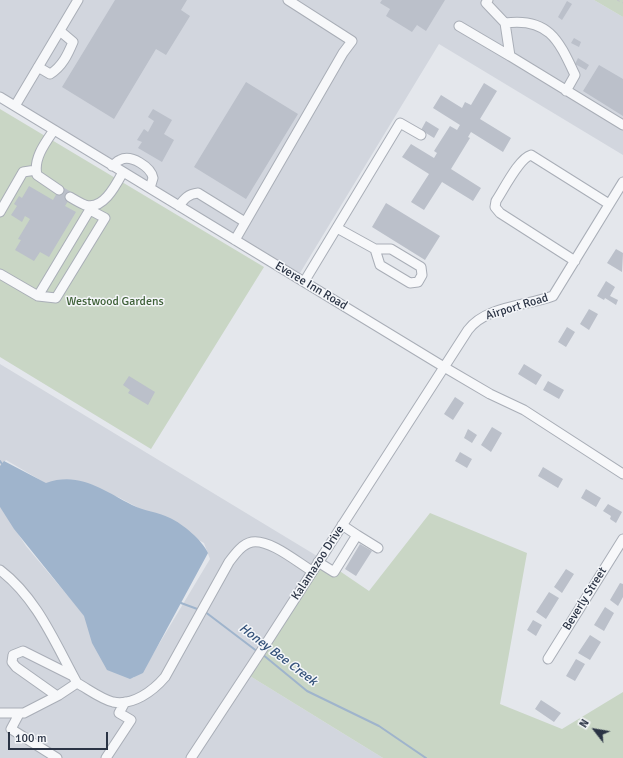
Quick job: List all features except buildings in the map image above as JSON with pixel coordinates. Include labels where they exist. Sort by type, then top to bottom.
[{"type":"street","points":[[15,106],[78,0]]},
{"type":"street","points":[[235,240],[330,74],[352,41],[288,0]]},
{"type":"street","points":[[488,0],[486,3],[505,23],[510,56]]},
{"type":"street","points":[[505,23],[518,21],[537,25],[557,39],[575,75],[566,91]]},
{"type":"street","points":[[459,26],[623,125]]},
{"type":"street","points":[[38,67],[50,74],[58,70],[73,42],[60,30]]},
{"type":"street","name":"Everee Inn Road","points":[[0,97],[444,367],[490,394],[524,410],[623,474]]},
{"type":"street","points":[[304,282],[400,123],[421,136]]},
{"type":"street","points":[[54,130],[40,152],[36,170],[37,175],[58,190]]},
{"type":"street","points":[[575,261],[500,213],[495,207],[496,202],[521,162],[527,156],[531,155],[609,204]]},
{"type":"street","points":[[112,166],[120,159],[127,158],[134,160],[149,169],[153,178],[150,188]]},
{"type":"street","points":[[0,212],[23,172],[36,170]]},
{"type":"street","points":[[38,296],[91,208],[103,200],[113,190],[123,172]]},
{"type":"street","name":"Airport Road","points":[[444,367],[475,321],[497,311],[553,296],[623,182]]},
{"type":"street","points":[[179,206],[186,197],[192,193],[198,192],[245,222]]},
{"type":"street","points":[[0,274],[38,296],[56,298],[105,218],[91,208],[70,197]]},
{"type":"street","points":[[337,228],[375,249],[391,249],[421,267],[422,274],[418,282],[410,283],[380,265],[375,249]]},
{"type":"street","name":"Kalamazoo Drive","points":[[193,757],[444,367]]},
{"type":"street","points":[[342,525],[378,548]]},
{"type":"street","points":[[318,562],[334,572],[357,535]]},
{"type":"street","name":"Beverly Street","points":[[548,659],[623,539]]},
{"type":"street","points":[[57,696],[16,667],[12,662],[13,655],[23,651],[75,679],[113,702],[124,702],[143,696],[155,689],[165,677],[229,562],[239,549],[252,542],[267,543],[312,571]]},
{"type":"street","points":[[0,570],[25,593],[40,615],[75,679]]},
{"type":"street","points":[[0,713],[24,713],[57,696],[75,679]]},
{"type":"street","points":[[106,758],[131,720],[119,713],[124,702]]},
{"type":"street","points":[[19,714],[12,729],[57,758]]},
{"type":"path","points":[[617,0],[623,3]]},
{"type":"shaded area","points":[[0,0],[594,0],[623,17],[623,155],[439,44],[300,273],[0,95]]},
{"type":"shaded area","points":[[0,364],[322,559],[245,673],[383,758],[0,758],[0,506],[26,546],[89,621],[108,667],[133,678],[144,669],[210,559],[204,543],[118,497],[70,486],[47,484],[6,460],[0,467]]},
{"type":"green space","points":[[594,0],[623,0],[623,17]]},
{"type":"green space","name":"Westwood Gardens","points":[[0,109],[264,267],[151,449],[0,357]]},
{"type":"green space","points":[[430,513],[527,553],[500,704],[562,729],[623,692],[623,758],[383,758],[245,673],[322,559],[369,591]]},
{"type":"water","points":[[4,461],[46,483],[70,479],[81,481],[91,484],[132,505],[165,516],[186,528],[205,548],[208,553],[143,673],[130,679],[107,670],[92,643],[84,616],[14,529],[0,507],[0,466]]},
{"type":"waterway","name":"Honey Bee Creek","points":[[181,603],[200,610]]},
{"type":"waterway","name":"Honey Bee Creek","points":[[204,611],[258,652]]},
{"type":"waterway","name":"Honey Bee Creek","points":[[262,654],[307,691],[379,726],[426,758]]}]
